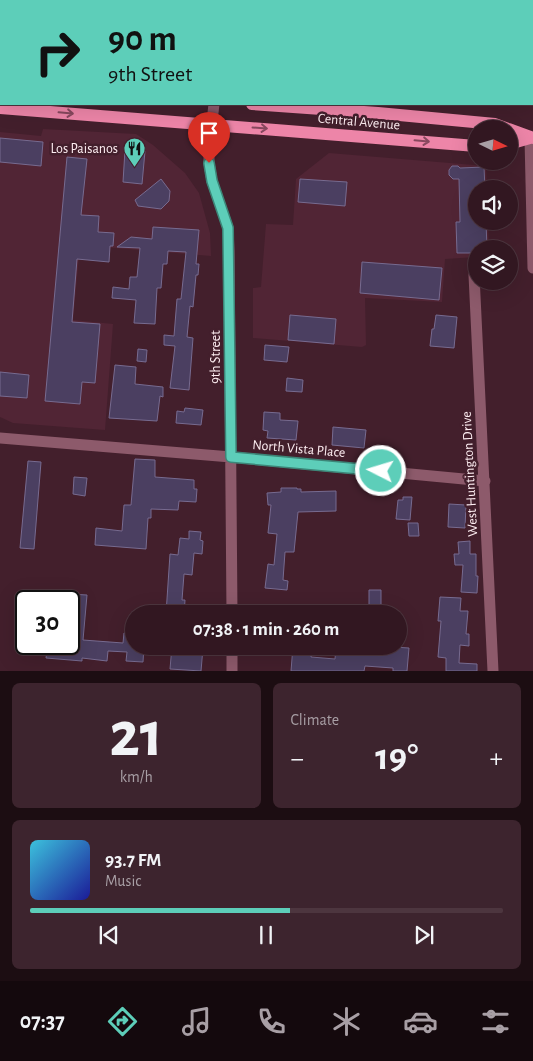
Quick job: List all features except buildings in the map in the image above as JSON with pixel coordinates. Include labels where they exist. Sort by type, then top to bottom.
[{"type":"main road","name":"Central Avenue","points":[[267,105],[468,121]]},
{"type":"main road","name":"Central Avenue","points":[[0,108],[468,145]]},
{"type":"main road","name":"Central Avenue","points":[[518,133],[531,138]]},
{"type":"main road","points":[[518,142],[531,138]]},
{"type":"street","name":"9th Street","points":[[214,105],[209,163],[212,181],[228,228],[232,605]]},
{"type":"street","points":[[531,138],[533,268]]},
{"type":"street","name":"West Huntington Drive","points":[[475,290],[493,671]]},
{"type":"street","name":"North Vista Place","points":[[0,438],[485,480]]},
{"type":"street","points":[[232,655],[232,671]]},
{"type":"shaded area","points":[[43,129],[136,134],[153,145],[185,173],[199,193],[210,233],[211,256],[80,245],[73,320],[113,324],[105,430],[13,423],[0,417],[0,132],[41,136]]},
{"type":"shaded area","points":[[329,153],[468,165],[468,170],[486,170],[487,180],[468,180],[468,230],[488,230],[489,240],[468,240],[468,258],[445,259],[442,302],[365,298],[366,345],[362,347],[253,338],[253,288],[261,287],[266,224],[293,225],[296,179]]},
{"type":"place","name":"Los Paisanos","points":[[134,167]]},
{"type":"route","points":[[209,163],[212,181],[228,228],[231,457],[381,471]]}]
